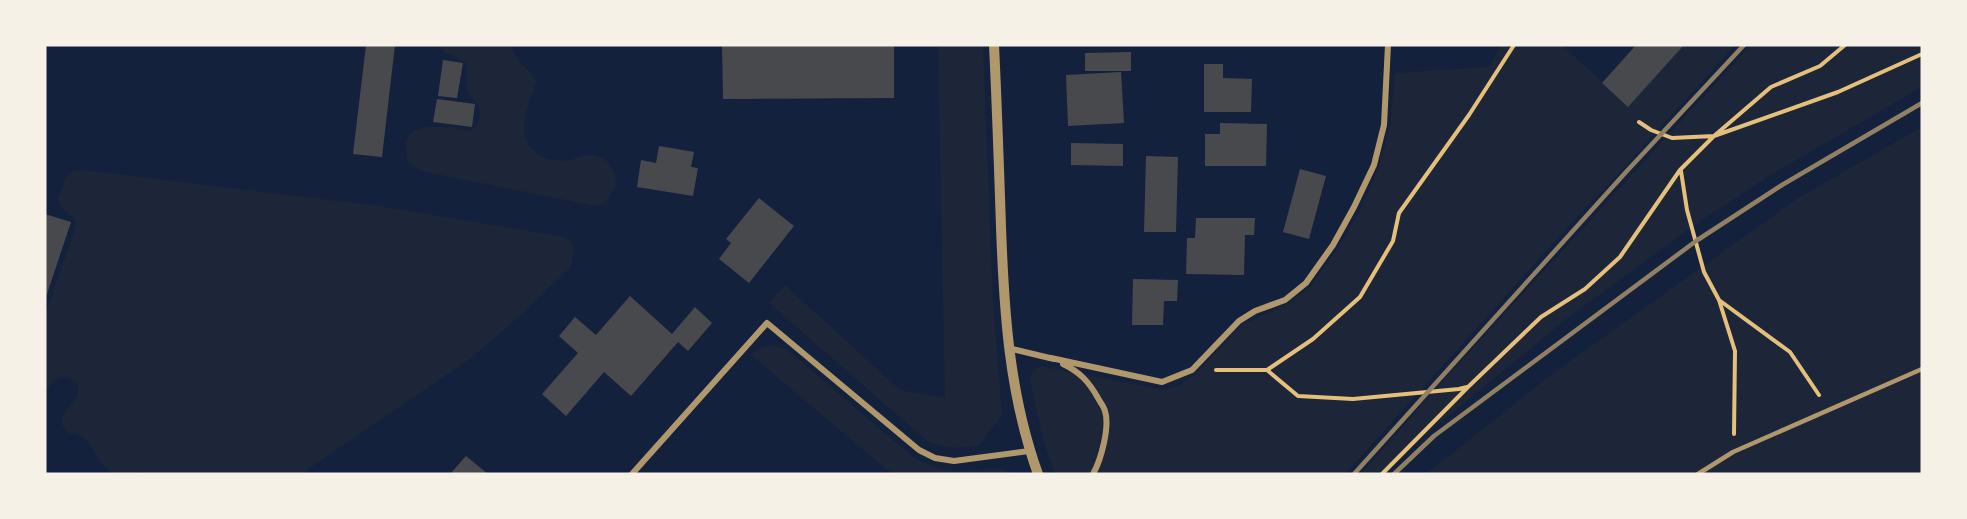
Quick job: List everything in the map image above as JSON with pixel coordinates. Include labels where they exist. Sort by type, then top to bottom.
[{"type":"street","points":[[994,45],[1004,304],[1008,348],[1020,415],[1029,451],[1038,474]]},
{"type":"street","points":[[1008,348],[1162,382],[1191,370],[1239,321],[1285,300],[1306,283],[1333,245],[1374,165],[1384,126],[1388,45]]},
{"type":"street","points":[[632,474],[767,322],[919,450],[936,458],[954,461],[1029,451]]},
{"type":"street","points":[[1051,358],[1077,371],[1088,381],[1106,411],[1100,463],[1093,474]]},
{"type":"lane","points":[[1698,474],[1733,452],[1922,369]]},
{"type":"path","points":[[1191,370],[1267,370],[1313,339],[1360,297],[1392,241],[1399,213],[1514,45]]},
{"type":"path","points":[[1382,474],[1541,317],[1585,289],[1620,257],[1680,170],[1714,136],[1771,87],[1820,66],[1845,45]]},
{"type":"path","points":[[1639,122],[1651,130],[1672,138],[1714,136],[1838,92],[1922,54]]},
{"type":"path","points":[[1680,170],[1687,210],[1704,272],[1719,300],[1735,351],[1733,452]]},
{"type":"path","points":[[1719,300],[1790,352],[1829,410]]},
{"type":"path","points":[[1267,370],[1298,396],[1353,399],[1468,387]]},
{"type":"shaded area","points":[[438,45],[512,45],[518,60],[536,81],[524,125],[529,146],[540,155],[554,160],[570,160],[588,155],[605,160],[612,168],[617,185],[605,203],[595,206],[421,171],[408,162],[406,143],[416,130],[444,127],[471,131],[479,121],[478,106],[467,92],[466,63],[445,52]]},
{"type":"shaded area","points":[[938,45],[983,45],[993,304],[1002,415],[979,445],[959,448],[940,446],[927,441],[769,303],[785,285],[900,390],[945,398]]},
{"type":"shaded area","points":[[1502,45],[1562,45],[1628,106],[1684,45],[1735,45],[1345,474],[1055,474],[1043,439],[1030,379],[1033,371],[1040,366],[1165,390],[1180,385],[1195,374],[1242,325],[1289,303],[1310,287],[1338,248],[1361,209],[1379,167],[1390,126],[1395,73],[1489,67]]},
{"type":"shaded area","points":[[1751,45],[1922,45],[1922,87],[1772,174],[1693,226],[1569,317],[1431,430],[1384,474],[1361,474],[1450,373]]},
{"type":"shaded area","points":[[1922,127],[1922,474],[1426,474],[1552,374],[1798,198]]},
{"type":"shaded area","points":[[82,170],[379,206],[565,237],[574,245],[571,267],[471,358],[301,474],[145,474],[142,472],[118,474],[103,464],[85,439],[69,433],[63,426],[64,416],[78,393],[79,388],[76,383],[67,378],[59,378],[45,393],[45,314],[76,226],[72,216],[65,211],[58,200],[65,178],[71,172]]},
{"type":"shaded area","points":[[771,345],[786,349],[913,457],[932,466],[948,470],[999,469],[1013,474],[894,474],[750,354]]},
{"type":"building","points":[[366,45],[395,45],[382,157],[353,154]]},
{"type":"building","points":[[722,45],[894,45],[894,98],[723,99]]},
{"type":"building","points":[[1636,45],[1684,45],[1628,107],[1602,83]]},
{"type":"building","points":[[1131,52],[1131,71],[1085,71],[1085,53]]},
{"type":"building","points":[[443,60],[463,63],[457,98],[438,96]]},
{"type":"building","points":[[1204,64],[1223,64],[1223,78],[1252,79],[1251,112],[1204,112]]},
{"type":"building","points":[[1121,72],[1124,123],[1068,126],[1066,75]]},
{"type":"building","points":[[437,99],[475,104],[472,127],[433,122]]},
{"type":"building","points":[[1220,123],[1267,124],[1266,166],[1205,166],[1205,134],[1220,134]]},
{"type":"building","points":[[1071,143],[1123,144],[1123,166],[1071,165]]},
{"type":"building","points":[[659,146],[694,152],[691,167],[698,168],[693,196],[637,187],[641,160],[656,163]]},
{"type":"building","points":[[1146,156],[1178,157],[1176,232],[1144,232]]},
{"type":"building","points":[[1300,169],[1326,176],[1309,239],[1283,232]]},
{"type":"building","points":[[759,198],[794,226],[749,283],[719,259],[731,243],[726,239]]},
{"type":"building","points":[[45,214],[71,222],[45,300]]},
{"type":"building","points":[[1196,218],[1255,218],[1254,235],[1245,235],[1244,275],[1186,274],[1187,238],[1195,238]]},
{"type":"building","points":[[1133,279],[1178,280],[1177,301],[1164,301],[1163,325],[1132,325]]},
{"type":"building","points":[[630,296],[672,334],[695,307],[712,323],[688,351],[678,342],[631,396],[604,372],[566,416],[542,394],[578,353],[559,336],[575,317],[596,335]]},
{"type":"building","points":[[466,456],[488,474],[450,474]]},
{"type":"railway","points":[[1354,474],[1626,172],[1744,45]]},
{"type":"railway","points":[[1394,474],[1434,436],[1696,241],[1782,185],[1922,103]]}]
